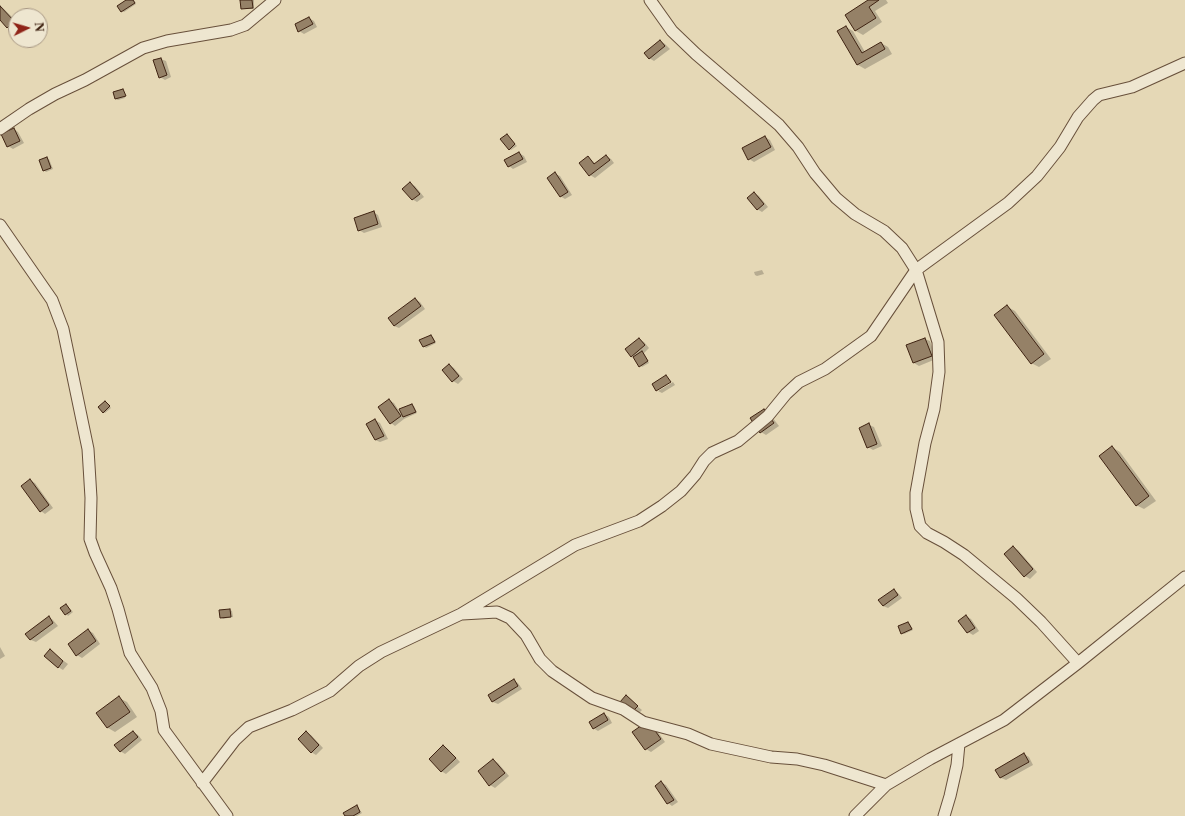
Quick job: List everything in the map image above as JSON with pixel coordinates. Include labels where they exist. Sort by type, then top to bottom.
[{"type":"street","points":[[0,129],[29,109],[55,94],[85,80],[143,48],[168,41],[231,30],[245,25],[275,0]]},
{"type":"street","points":[[650,0],[672,31],[696,54],[780,125],[798,147],[815,173],[836,198],[855,214],[884,231],[902,248],[916,270],[938,342],[939,372],[934,409],[916,493],[916,509],[920,526],[927,533],[964,555],[1016,598],[1041,622],[1078,663]]},
{"type":"street","points":[[202,783],[234,740],[249,727],[292,710],[330,691],[359,666],[381,652],[461,614],[575,545],[639,521],[662,506],[681,491],[712,453],[738,441],[768,416],[786,394],[799,382],[825,369],[871,336],[916,270],[1008,204],[1037,176],[1060,147],[1078,117],[1092,100],[1099,95],[1132,87],[1184,64]]},
{"type":"street","points":[[0,225],[52,300],[63,329],[88,449],[91,498],[90,539],[118,609],[130,653],[152,688],[161,711],[164,730],[227,816]]},
{"type":"street","points":[[855,816],[886,785],[930,759],[1004,720],[1185,577]]},
{"type":"street","points":[[461,614],[498,612],[510,618],[526,634],[540,659],[552,671],[592,698],[623,709],[643,722],[688,734],[711,744],[771,758],[797,760],[824,765],[886,785]]},
{"type":"street","points":[[944,816],[956,771],[959,744]]},
{"type":"building","points":[[126,0],[133,0],[135,3],[121,12],[117,6]]},
{"type":"building","points":[[240,0],[252,0],[253,8],[241,9]]},
{"type":"building","points":[[868,0],[879,0],[869,7],[876,18],[855,31],[845,15]]},
{"type":"building","points":[[0,6],[8,15],[7,28],[0,20]]},
{"type":"building","points":[[309,17],[313,24],[298,32],[295,24]]},
{"type":"building","points":[[846,26],[862,53],[881,42],[885,49],[857,65],[837,31]]},
{"type":"building","points":[[660,40],[665,46],[649,59],[644,53]]},
{"type":"building","points":[[161,58],[167,75],[159,78],[153,60]]},
{"type":"building","points":[[123,89],[126,96],[115,99],[113,92]]},
{"type":"building","points":[[14,128],[20,141],[7,147],[1,134]]},
{"type":"building","points":[[507,134],[515,144],[509,150],[500,139]]},
{"type":"building","points":[[765,136],[771,147],[748,160],[742,148]]},
{"type":"building","points":[[519,152],[523,159],[508,167],[504,160]]},
{"type":"building","points":[[606,155],[610,160],[589,176],[579,163],[588,156],[594,164]]},
{"type":"building","points":[[47,157],[51,168],[43,171],[39,160]]},
{"type":"building","points":[[555,172],[568,192],[560,197],[547,178]]},
{"type":"building","points":[[410,182],[420,194],[412,200],[402,189]]},
{"type":"building","points":[[754,192],[764,204],[757,210],[747,198]]},
{"type":"building","points":[[374,211],[378,224],[358,231],[354,218]]},
{"type":"building","points":[[415,298],[421,306],[394,326],[388,318]]},
{"type":"building","points":[[1007,305],[1044,354],[1031,364],[994,315]]},
{"type":"building","points":[[431,335],[435,342],[423,347],[419,340]]},
{"type":"building","points":[[639,338],[645,345],[631,357],[625,349]]},
{"type":"building","points":[[925,338],[932,356],[913,363],[906,345]]},
{"type":"building","points":[[642,351],[648,361],[639,367],[633,357]]},
{"type":"building","points":[[449,364],[459,376],[452,382],[442,370]]},
{"type":"building","points":[[666,375],[671,382],[656,391],[652,384]]},
{"type":"building","points":[[389,399],[401,416],[390,424],[378,407]]},
{"type":"building","points":[[105,401],[110,406],[103,413],[98,407]]},
{"type":"building","points":[[412,404],[416,412],[403,417],[399,409]]},
{"type":"building","points":[[764,409],[774,423],[760,433],[750,418]]},
{"type":"building","points":[[375,419],[384,436],[375,440],[366,424]]},
{"type":"building","points":[[869,423],[877,444],[867,448],[859,428]]},
{"type":"building","points":[[1112,446],[1149,496],[1136,506],[1099,456]]},
{"type":"building","points":[[30,479],[49,505],[40,512],[21,486]]},
{"type":"building","points":[[1013,546],[1033,569],[1024,577],[1004,554]]},
{"type":"building","points":[[894,589],[898,595],[883,606],[878,600]]},
{"type":"building","points":[[66,604],[71,611],[65,615],[60,608]]},
{"type":"building","points":[[230,609],[231,617],[220,618],[219,610]]},
{"type":"building","points":[[966,615],[975,628],[967,633],[958,621]]},
{"type":"building","points":[[49,616],[53,623],[30,640],[25,634]]},
{"type":"building","points":[[908,622],[912,629],[901,634],[898,626]]},
{"type":"building","points":[[88,629],[96,641],[76,656],[68,644]]},
{"type":"building","points":[[50,649],[63,661],[58,668],[44,656]]},
{"type":"building","points":[[514,679],[518,686],[492,702],[488,695]]},
{"type":"building","points":[[626,695],[638,706],[631,713],[620,702]]},
{"type":"building","points":[[119,696],[130,712],[107,728],[96,713]]},
{"type":"building","points":[[604,713],[608,720],[593,729],[589,722]]},
{"type":"building","points":[[648,721],[661,739],[645,750],[632,732]]},
{"type":"building","points":[[133,731],[138,737],[120,752],[114,745]]},
{"type":"building","points":[[306,731],[319,745],[311,753],[298,739]]},
{"type":"building","points":[[443,745],[456,758],[441,772],[429,759]]},
{"type":"building","points":[[1024,753],[1029,762],[1000,778],[995,770]]},
{"type":"building","points":[[493,759],[505,773],[489,786],[478,771]]},
{"type":"building","points":[[661,781],[674,800],[667,804],[655,786]]},
{"type":"building","points":[[357,805],[360,812],[353,816],[345,816],[343,813]]}]
